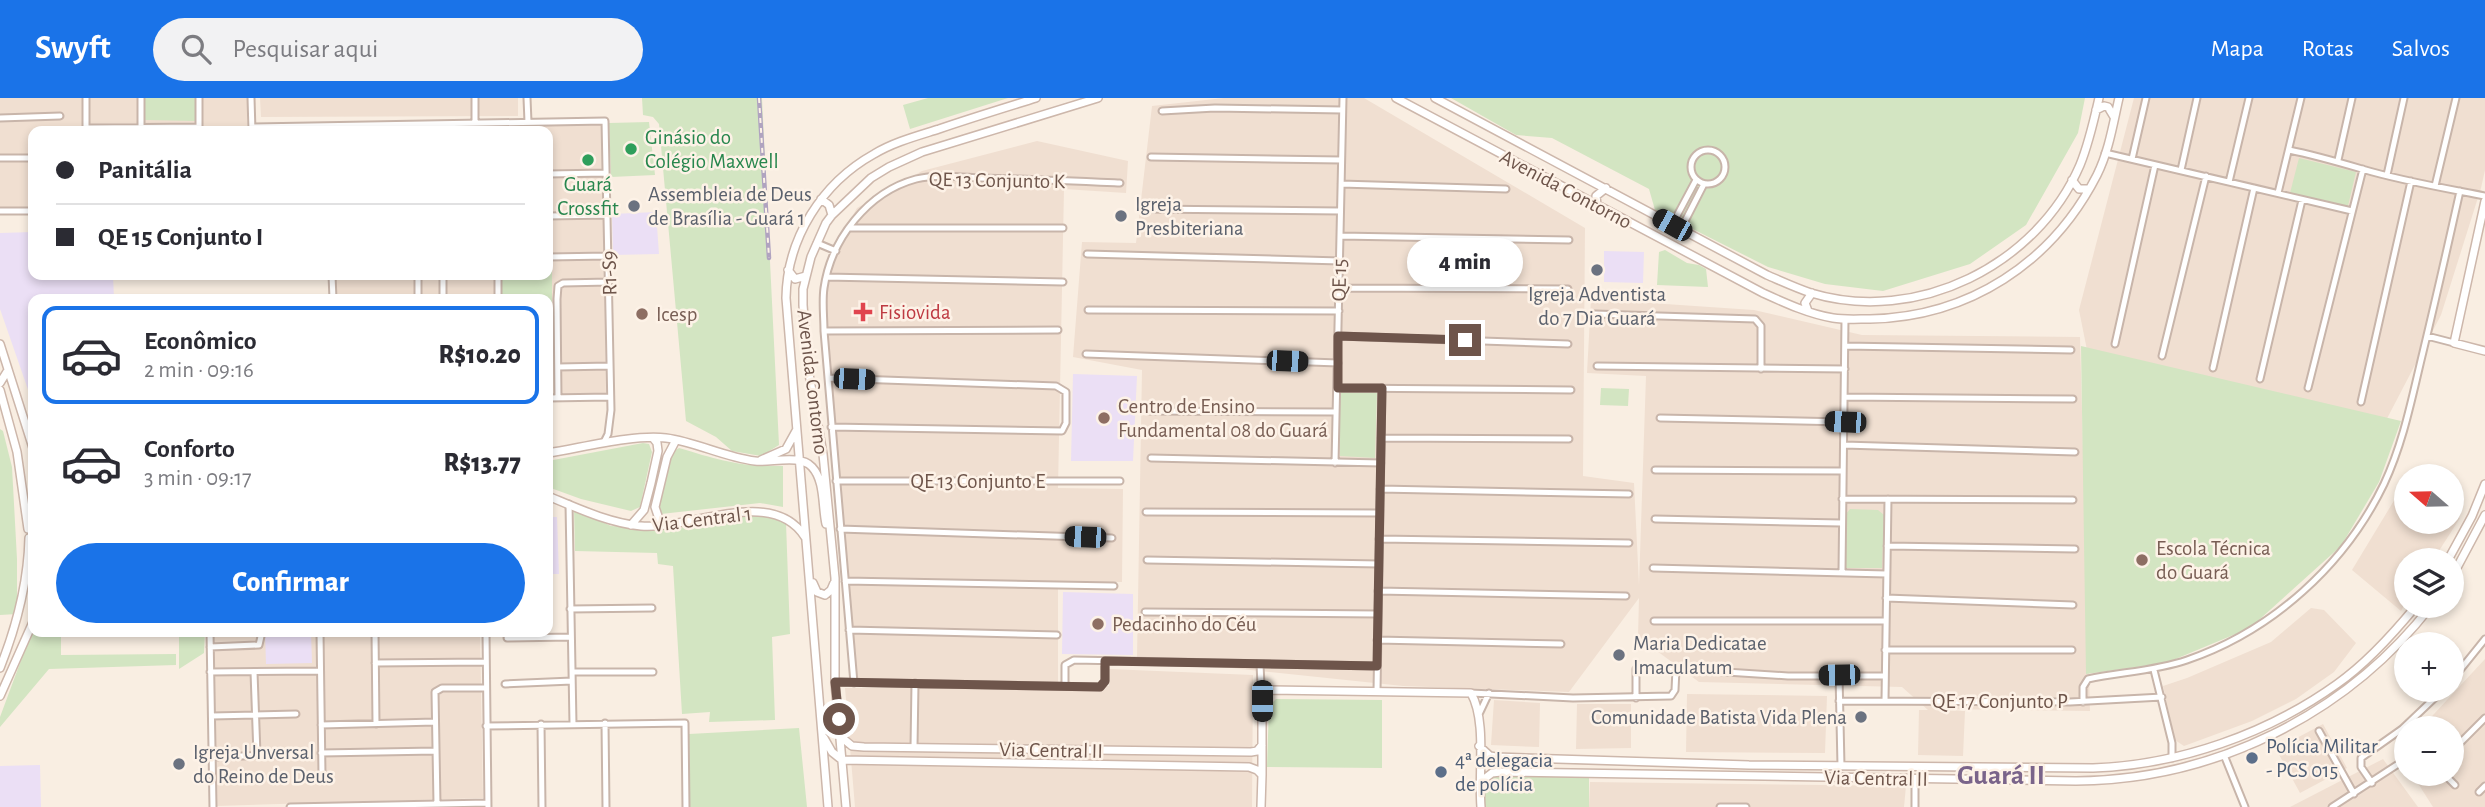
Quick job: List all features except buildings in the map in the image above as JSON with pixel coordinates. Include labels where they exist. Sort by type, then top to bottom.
[{"type":"main road","name":"Avenida Contorno","points":[[828,807],[786,298],[788,269],[799,236],[821,199],[834,183],[861,161],[920,135],[1036,98]]},
{"type":"main road","name":"Avenida Contorno","points":[[846,807],[835,682],[835,578],[823,454],[806,351],[803,305],[806,276],[817,243],[832,215],[871,178],[922,152],[1098,98]]},
{"type":"main road","name":"Avenida Contorno","points":[[1396,98],[1763,293],[1808,311],[1845,319],[1900,317],[1940,308],[1979,295],[2030,260],[2074,212],[2088,189],[2105,153],[2119,98]]},
{"type":"main road","name":"Avenida Contorno","points":[[1436,98],[1767,275],[1812,293],[1843,299],[1880,300],[1921,296],[1971,278],[2002,260],[2040,227],[2072,180],[2086,150],[2099,98]]},
{"type":"main road","points":[[2096,110],[2108,107],[2114,117]]},
{"type":"main road","points":[[920,135],[915,144],[922,152]]},
{"type":"main road","points":[[2072,180],[2079,189],[2088,189]]},
{"type":"main road","points":[[1597,205],[1596,196],[1606,188]]},
{"type":"main road","points":[[2485,198],[2482,232],[2454,343],[2485,351]]},
{"type":"main road","points":[[821,199],[829,205],[832,215]]},
{"type":"main road","points":[[1704,262],[1711,261],[1715,256],[1714,247]]},
{"type":"main road","points":[[788,269],[795,279],[806,276]]},
{"type":"main road","points":[[1808,311],[1805,303],[1812,293]]},
{"type":"main road","points":[[1879,319],[1885,309],[1880,300]]},
{"type":"main road","points":[[0,344],[28,432]]},
{"type":"main road","points":[[0,383],[8,370]]},
{"type":"main road","points":[[0,390],[4,421],[17,452],[28,529]]},
{"type":"main road","points":[[757,461],[786,449],[797,429]]},
{"type":"main road","points":[[553,452],[653,438],[676,440],[757,461],[800,461],[810,465],[818,478],[823,510],[831,534]]},
{"type":"main road","points":[[631,525],[644,510],[651,483],[659,451],[653,438]]},
{"type":"main road","points":[[661,526],[655,507],[667,457],[676,440]]},
{"type":"main road","points":[[2455,548],[2485,484]]},
{"type":"main road","points":[[23,489],[21,501],[25,585]]},
{"type":"main road","name":"Via Central 1","points":[[553,498],[631,525],[661,526],[742,512],[765,512],[783,516],[793,523],[807,541]]},
{"type":"main road","points":[[2464,555],[2484,518],[2472,516]]},
{"type":"main road","points":[[0,668],[20,613],[28,550]]},
{"type":"main road","points":[[810,576],[817,592],[825,595],[831,590],[835,578]]},
{"type":"main road","name":"Via Central II","points":[[1479,746],[1490,756],[1501,758],[1841,766],[2117,766],[2172,758],[2249,732],[2338,684],[2406,618]]},
{"type":"main road","name":"Via Central II","points":[[1479,783],[1492,773],[1501,772],[2029,781],[2119,779],[2161,774],[2224,755],[2274,734],[2319,709],[2374,667],[2421,618]]},
{"type":"main road","points":[[0,696],[28,633]]},
{"type":"main road","points":[[1261,807],[1262,697],[1267,691],[1275,689],[1471,693],[1480,712],[1481,807]]},
{"type":"main road","points":[[2313,699],[2319,709]]},
{"type":"main road","points":[[822,735],[832,752],[842,760]]},
{"type":"main road","name":"Via Central II","points":[[840,736],[855,747],[1251,752],[1257,751],[1262,745]]},
{"type":"main road","points":[[894,761],[895,747]]},
{"type":"main road","points":[[979,748],[979,764]]},
{"type":"main road","points":[[1213,752],[1213,766]]},
{"type":"main road","name":"Via Central II","points":[[842,760],[1249,767],[1262,775]]},
{"type":"main road","points":[[1777,776],[1778,765]]},
{"type":"main road","points":[[2117,766],[2119,779]]},
{"type":"main road","points":[[2029,768],[2029,781]]},
{"type":"street","points":[[86,98],[86,126]]},
{"type":"street","points":[[141,98],[141,126]]},
{"type":"street","points":[[199,98],[199,126]]},
{"type":"street","points":[[251,98],[252,126]]},
{"type":"street","points":[[475,98],[475,123]]},
{"type":"street","points":[[419,126],[527,122],[527,98]]},
{"type":"street","name":"QE 15","points":[[1335,463],[1343,98]]},
{"type":"street","points":[[2132,159],[2146,98]]},
{"type":"street","points":[[2180,170],[2197,98]]},
{"type":"street","points":[[2230,182],[2249,98]]},
{"type":"street","points":[[2278,193],[2301,98]]},
{"type":"street","points":[[2339,160],[2353,98]]},
{"type":"street","points":[[2386,175],[2404,98]]},
{"type":"street","points":[[2435,186],[2456,98]]},
{"type":"street","points":[[1162,111],[1215,108],[1342,110]]},
{"type":"street","points":[[0,118],[60,116]]},
{"type":"street","name":"R1-S9","points":[[527,122],[605,121],[610,397],[609,426],[603,445]]},
{"type":"street","points":[[2289,149],[2485,198]]},
{"type":"street","points":[[1706,150],[1716,153],[1723,160],[1724,171],[1719,180],[1704,184],[1696,180],[1691,170],[1693,160],[1706,150]]},
{"type":"street","points":[[2105,153],[2352,211]]},
{"type":"street","points":[[1151,157],[1341,160]]},
{"type":"street","points":[[0,158],[28,158]]},
{"type":"street","points":[[2115,344],[2155,165]]},
{"type":"street","points":[[2308,388],[2363,169]]},
{"type":"street","points":[[553,174],[606,173]]},
{"type":"street","points":[[2162,356],[2206,176]]},
{"type":"street","name":"QE 13 Conjunto K","points":[[854,682],[824,331],[824,290],[835,251],[859,213],[879,196],[919,178],[1120,183]]},
{"type":"street","points":[[1672,225],[1696,180]]},
{"type":"street","points":[[2361,402],[2411,181]]},
{"type":"street","points":[[1341,184],[1506,189]]},
{"type":"street","points":[[1681,229],[1704,184]]},
{"type":"street","points":[[2213,368],[2254,188]]},
{"type":"street","points":[[2083,702],[2083,687],[2088,679],[2154,670],[2204,653],[2262,624],[2322,573],[2346,545],[2373,504],[2388,474],[2409,418],[2460,191]]},
{"type":"street","points":[[2260,379],[2302,200]]},
{"type":"street","points":[[1145,209],[1340,211]]},
{"type":"street","points":[[0,211],[28,211]]},
{"type":"street","points":[[553,216],[607,215]]},
{"type":"street","points":[[850,228],[1063,228]]},
{"type":"street","points":[[1340,236],[1569,240]]},
{"type":"street","points":[[817,243],[835,251]]},
{"type":"street","points":[[1087,254],[1340,261]]},
{"type":"street","points":[[553,257],[608,256]]},
{"type":"street","points":[[826,277],[1063,282]]},
{"type":"street","points":[[558,398],[557,292],[560,284],[609,282]]},
{"type":"street","points":[[1339,288],[1568,289]]},
{"type":"street","points":[[1088,310],[1339,311]]},
{"type":"street","points":[[1595,314],[1755,319],[1761,326],[1761,369]]},
{"type":"street","points":[[1842,572],[1845,319]]},
{"type":"street","points":[[824,331],[1058,330]]},
{"type":"street","points":[[1338,336],[1568,344]]},
{"type":"street","points":[[2427,336],[2454,343]]},
{"type":"street","points":[[553,344],[558,344]]},
{"type":"street","points":[[1845,346],[2071,350]]},
{"type":"street","points":[[1086,354],[1338,363]]},
{"type":"street","points":[[558,367],[610,366]]},
{"type":"street","points":[[1597,366],[1845,369]]},
{"type":"street","points":[[828,378],[1056,386],[1066,392],[1066,423],[1064,429],[1058,431],[831,427]]},
{"type":"street","points":[[1338,388],[1571,390]]},
{"type":"street","points":[[1377,691],[1382,388]]},
{"type":"street","points":[[553,398],[610,397]]},
{"type":"street","points":[[1845,397],[2073,398]]},
{"type":"street","points":[[1149,411],[1336,412]]},
{"type":"street","points":[[1660,418],[1845,422]]},
{"type":"street","points":[[609,426],[619,441]]},
{"type":"street","points":[[1381,438],[1569,439]]},
{"type":"street","points":[[1844,445],[2075,452]]},
{"type":"street","points":[[1151,458],[1381,463]]},
{"type":"street","points":[[1655,470],[1843,471]]},
{"type":"street","name":"QE 13 Conjunto E","points":[[836,481],[1119,481]]},
{"type":"street","points":[[1380,489],[1629,494]]},
{"type":"street","points":[[1842,499],[2073,500]]},
{"type":"street","points":[[1885,701],[1888,499]]},
{"type":"street","points":[[569,504],[573,724]]},
{"type":"street","points":[[1146,512],[1379,513]]},
{"type":"street","points":[[1655,519],[1841,523]]},
{"type":"street","points":[[840,530],[1112,538]]},
{"type":"street","points":[[1379,539],[1629,542]]},
{"type":"street","points":[[1887,546],[2075,549]]},
{"type":"street","points":[[1147,560],[1379,564]]},
{"type":"street","points":[[1653,568],[1886,573]]},
{"type":"street","points":[[845,581],[1114,586]]},
{"type":"street","points":[[1378,591],[1626,596]]},
{"type":"street","points":[[1886,598],[2073,605]]},
{"type":"street","points":[[570,609],[652,608]]},
{"type":"street","points":[[1145,612],[1377,614]]},
{"type":"street","points":[[1654,621],[1885,621]]},
{"type":"street","points":[[849,630],[1057,635]]},
{"type":"street","points":[[210,637],[213,807]]},
{"type":"street","points":[[210,647],[259,645],[261,637]]},
{"type":"street","points":[[320,637],[322,775]]},
{"type":"street","points":[[375,637],[376,724]]},
{"type":"street","points":[[290,807],[488,805],[486,637]]},
{"type":"street","points":[[507,638],[571,637]]},
{"type":"street","points":[[2464,665],[2485,639]]},
{"type":"street","points":[[1377,640],[1561,644]]},
{"type":"street","points":[[0,650],[10,643]]},
{"type":"street","points":[[1885,650],[2072,650]]},
{"type":"street","points":[[835,682],[1100,687],[1105,681],[1105,661]]},
{"type":"street","points":[[375,663],[486,662]]},
{"type":"street","points":[[1065,686],[1065,668],[1070,662],[1377,666]]},
{"type":"street","points":[[1260,664],[1261,685],[1267,691]]},
{"type":"street","points":[[1636,698],[1636,669],[1788,676],[1885,676]]},
{"type":"street","points":[[1471,693],[1573,698],[1671,696],[1675,690],[1676,669]]},
{"type":"street","points":[[2154,670],[2172,743],[2172,758]]},
{"type":"street","points":[[210,672],[320,671]]},
{"type":"street","points":[[254,672],[257,755]]},
{"type":"street","points":[[572,672],[653,672]]},
{"type":"street","points":[[1839,675],[1841,766]]},
{"type":"street","points":[[505,684],[572,681]]},
{"type":"street","points":[[914,747],[915,683]]},
{"type":"street","points":[[438,804],[436,690],[486,688]]},
{"type":"street","points":[[1480,712],[1489,693]]},
{"type":"street","name":"QE 17 Conjunto P","points":[[1839,701],[2083,702],[2162,696]]},
{"type":"street","points":[[2418,716],[2432,702]]},
{"type":"street","points":[[212,716],[296,714]]},
{"type":"street","points":[[2464,739],[2485,718]]},
{"type":"street","points":[[321,726],[435,722]]},
{"type":"street","points":[[605,723],[606,807]]},
{"type":"street","points":[[486,726],[685,723],[686,807]]},
{"type":"street","points":[[541,724],[542,807]]},
{"type":"street","points":[[2319,731],[2354,794]]},
{"type":"street","points":[[2372,783],[2361,767],[2361,758],[2394,737]]},
{"type":"street","points":[[2172,743],[2176,749],[2187,754]]},
{"type":"street","points":[[321,753],[436,751]]},
{"type":"street","points":[[213,757],[297,754]]},
{"type":"street","points":[[2224,755],[2245,807]]},
{"type":"street","points":[[2332,807],[2394,767]]},
{"type":"street","points":[[1915,779],[1915,807]]},
{"type":"street","points":[[2479,792],[2485,786]]},
{"type":"street","points":[[1720,807],[1746,807]]},
{"type":"shaded area","points":[[0,98],[247,98],[247,126],[28,126],[28,207],[0,208]]},
{"type":"shaded area","points":[[260,98],[518,98],[518,116],[261,117]]},
{"type":"shaded area","points":[[1224,98],[1364,98],[1585,228],[1583,476],[1634,483],[1639,585],[1646,376],[1587,373],[1591,299],[1754,310],[1862,335],[2080,337],[2090,711],[1934,709],[1965,711],[1963,756],[1918,755],[1919,710],[1928,710],[1902,687],[1699,682],[1638,637],[1639,598],[1569,692],[1403,686],[1137,658],[1142,370],[1073,357],[1082,242],[1136,243],[1152,106]]},
{"type":"shaded area","points":[[2134,98],[2485,98],[2485,170],[2481,188],[2441,315],[2380,432],[2089,360],[2079,310]]},
{"type":"shaded area","points":[[603,123],[606,396],[553,396],[553,294],[334,294],[334,280],[553,280],[553,126],[400,126]]},
{"type":"shaded area","points":[[1037,141],[1128,161],[1126,193],[1064,189],[1058,488],[1123,489],[1122,582],[1058,582],[1058,682],[856,679],[826,314],[827,260],[857,208],[922,171]]},
{"type":"shaded area","points":[[656,212],[659,254],[613,255],[612,214]]},
{"type":"shaded area","points":[[28,232],[28,280],[113,280],[114,294],[28,294],[28,390],[0,309],[0,233]]},
{"type":"shaded area","points":[[1604,251],[1644,252],[1643,283],[1604,282]]},
{"type":"shaded area","name":"Centro de Ensino Fundamental 08 do Guará","points":[[1073,374],[1137,376],[1133,461],[1071,461]]},
{"type":"shaded area","points":[[2394,501],[2394,534],[2450,534],[2441,548],[2394,548],[2394,605],[2352,570]]},
{"type":"shaded area","points":[[553,517],[557,517],[559,574],[553,574]]},
{"type":"shaded area","name":"Pedacinho do Céu","points":[[1063,592],[1133,594],[1133,655],[1062,654]]},
{"type":"shaded area","points":[[2311,608],[2324,610],[2356,643],[2334,672],[2296,699],[2252,721],[2184,746],[2175,740],[2163,686],[2271,642]]},
{"type":"shaded area","points":[[212,637],[480,637],[483,798],[216,806]]},
{"type":"shaded area","points":[[265,637],[311,637],[312,663],[266,664]]},
{"type":"shaded area","points":[[2485,659],[2485,807],[2433,807],[2420,786],[2464,786],[2464,716],[2432,716],[2445,702],[2464,702],[2464,682]]},
{"type":"shaded area","points":[[1109,669],[1253,675],[1252,807],[855,807],[845,688],[1109,686]]},
{"type":"shaded area","points":[[1687,694],[1827,696],[1825,753],[1686,752]]},
{"type":"shaded area","points":[[1494,700],[1540,703],[1539,747],[1491,745]]},
{"type":"shaded area","points":[[1577,704],[1631,704],[1631,748],[1576,749]]},
{"type":"shaded area","points":[[2323,724],[2347,768],[2300,793],[2276,749]]},
{"type":"shaded area","points":[[2383,759],[2394,774],[2394,786],[2403,786],[2418,807],[2290,807]]},
{"type":"shaded area","points":[[40,765],[41,807],[0,807],[0,766]]},
{"type":"shaded area","points":[[1590,782],[1906,786],[1904,807],[1589,807]]},
{"type":"green space","points":[[144,98],[195,98],[195,121],[144,120]]},
{"type":"green space","points":[[642,98],[762,98],[779,445],[761,456],[732,451],[716,437],[686,421],[659,124],[653,117],[643,115]]},
{"type":"green space","points":[[928,98],[1008,98],[910,129],[903,105]]},
{"type":"green space","points":[[1451,98],[2085,98],[2078,133],[2026,225],[1970,264],[1883,291],[1825,284],[1768,267],[1655,210],[1649,189],[1552,138],[1516,135]]},
{"type":"green space","name":"Ginásio do Colégio Maxwell","points":[[649,122],[655,175],[611,177],[609,123]]},
{"type":"green space","points":[[2299,158],[2356,172],[2348,206],[2290,193]]},
{"type":"green space","points":[[1665,250],[1687,263],[1706,269],[1708,287],[1657,285],[1659,252]]},
{"type":"green space","points":[[501,280],[552,280],[552,294],[502,294]]},
{"type":"green space","points":[[2081,346],[2401,421],[2379,482],[2341,546],[2250,628],[2166,663],[2086,674]]},
{"type":"green space","points":[[1601,388],[1629,389],[1628,406],[1600,405]]},
{"type":"green space","points":[[1340,392],[1377,392],[1375,458],[1340,456]]},
{"type":"green space","points":[[0,429],[3,431],[12,467],[17,614],[0,615]]},
{"type":"green space","points":[[643,443],[649,444],[652,452],[640,507],[631,511],[581,499],[553,489],[553,460]]},
{"type":"green space","points":[[679,448],[730,462],[783,466],[783,507],[760,503],[661,514],[659,509],[671,453]]},
{"type":"green space","points":[[574,509],[611,526],[674,529],[757,514],[786,523],[790,634],[772,637],[775,720],[709,722],[710,712],[682,714],[673,566],[658,564],[657,553],[575,551]]},
{"type":"green space","points":[[1850,509],[1878,510],[1884,515],[1882,568],[1845,568],[1846,514]]},
{"type":"green space","points":[[30,637],[61,637],[61,655],[176,654],[176,665],[49,669],[0,727],[0,717]]},
{"type":"green space","points":[[179,637],[205,637],[204,653],[179,669]]},
{"type":"green space","points":[[1276,699],[1382,700],[1382,768],[1267,767],[1269,706]]},
{"type":"green space","points":[[799,728],[807,807],[690,807],[689,734]]},
{"type":"green space","points":[[1493,771],[1589,774],[1589,807],[1483,807],[1483,781]]},
{"type":"railway","points":[[759,98],[769,258]]},
{"type":"place","name":"Ginásio do Colégio Maxwell","points":[[631,149]]},
{"type":"place","name":"Guará Crossfit","points":[[588,160]]},
{"type":"place","name":"Assembleia de Deus de Brasília - Guará 1","points":[[634,206]]},
{"type":"place","name":"Igreja Presbiteriana","points":[[1121,216]]},
{"type":"place","name":"Igreja Adventista do 7 Dia Guará","points":[[1597,270]]},
{"type":"place","name":"Fisiovida","points":[[863,312]]},
{"type":"place","name":"Icesp","points":[[642,314]]},
{"type":"place","name":"Centro de Ensino Fundamental 08 do Guará","points":[[1104,418]]},
{"type":"place","name":"Escola Técnica do Guará","points":[[2142,560]]},
{"type":"place","name":"Pedacinho do Céu","points":[[1098,624]]},
{"type":"place","name":"Maria Dedicatae Imaculatum","points":[[1619,655]]},
{"type":"place","name":"Comunidade Batista Vida Plena","points":[[1861,717]]},
{"type":"place","name":"Polícia Militar - PCS 015","points":[[2252,758]]},
{"type":"place","name":"Igreja Unversal do Reino de Deus","points":[[179,764]]},
{"type":"place","name":"4ª delegacia de polícia","points":[[1441,772]]},
{"type":"district","name":"Guará II","points":[[2001,774]]},
{"type":"route","points":[[839,719],[835,682],[1100,687],[1105,681],[1105,661],[1377,666],[1382,388],[1338,388],[1338,336],[1465,340]]}]
